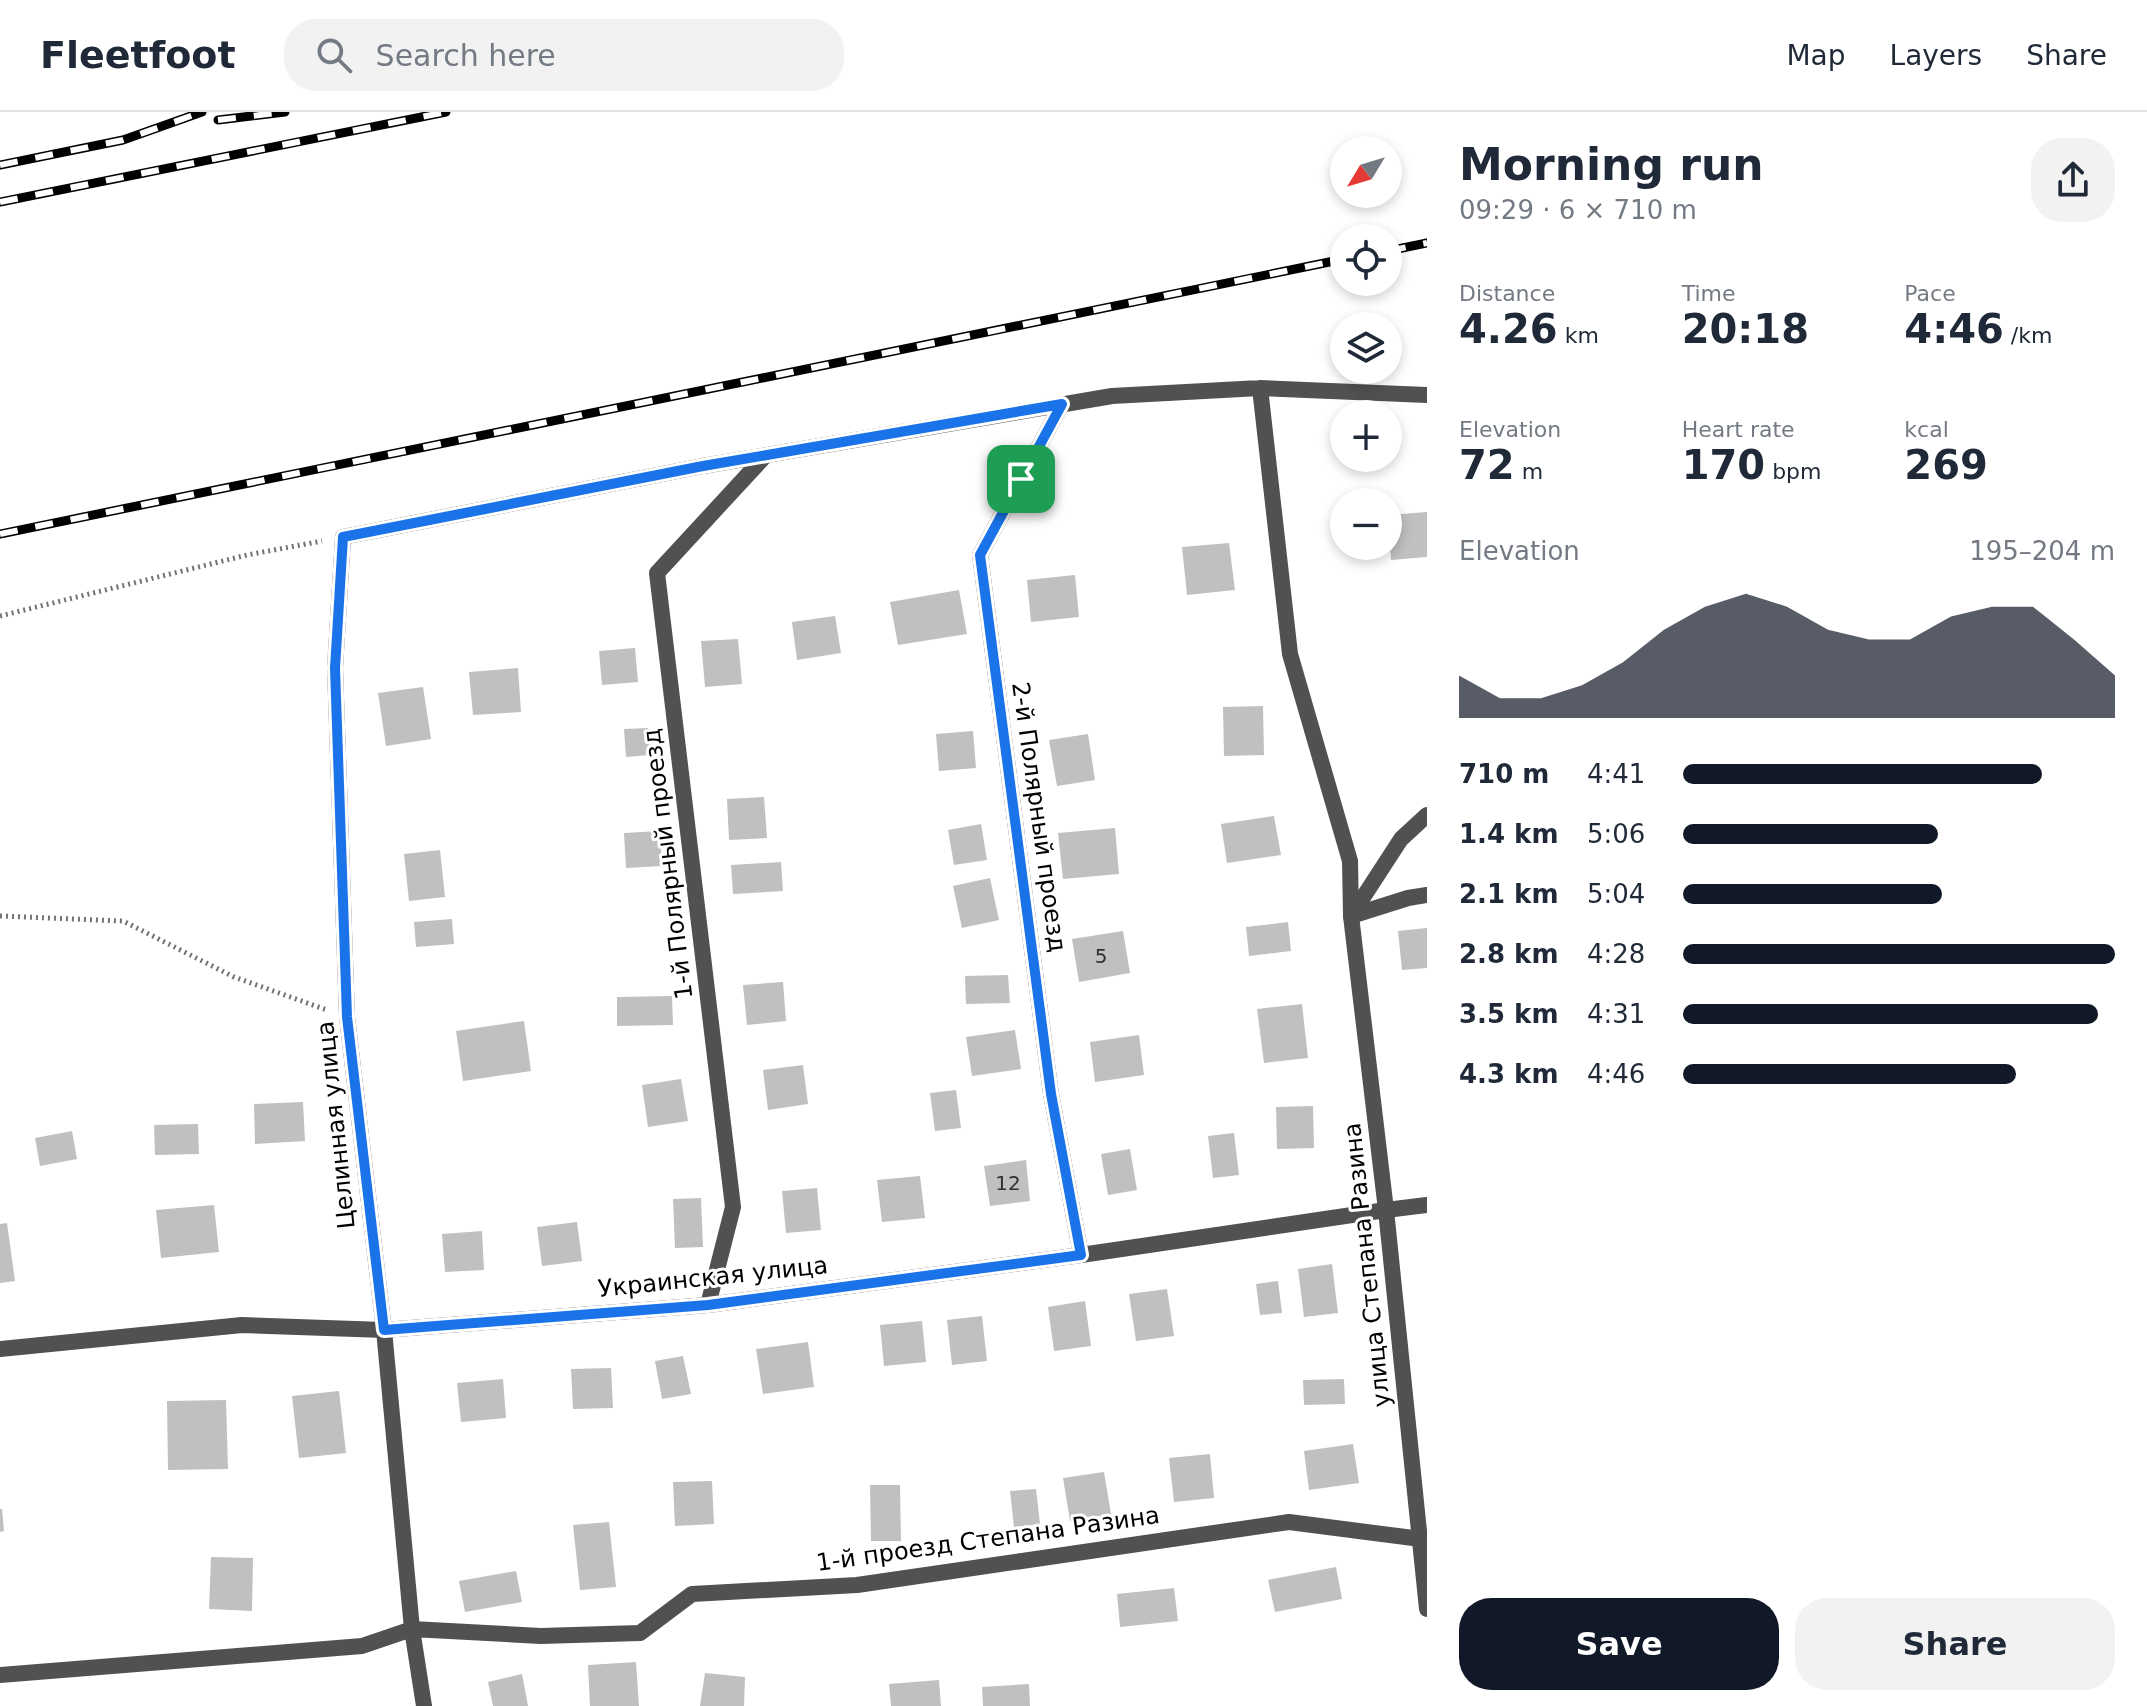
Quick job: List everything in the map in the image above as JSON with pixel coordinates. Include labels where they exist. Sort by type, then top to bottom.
[{"type":"street","points":[[343,537],[765,456],[1112,396],[1260,388],[1427,395]]},
{"type":"street","name":"улица Степана Разина","points":[[1260,388],[1290,654],[1350,861],[1351,916],[1386,1210],[1427,1609]]},
{"type":"street","name":"2-й Полярный проезд","points":[[1062,404],[980,555],[1051,1094],[1081,1255]]},
{"type":"street","name":"1-й Полярный проезд","points":[[708,1305],[733,1207],[657,573],[765,456]]},
{"type":"street","name":"Целинная улица","points":[[343,537],[335,668],[347,1017],[384,1330],[412,1629],[424,1706]]},
{"type":"street","points":[[1351,916],[1401,839],[1427,815]]},
{"type":"street","points":[[1351,916],[1427,895]]},
{"type":"street","name":"Украинская улица","points":[[0,1349],[242,1325],[384,1330],[708,1305],[1427,1205]]},
{"type":"street","name":"1-й проезд Степана Разина","points":[[0,1675],[362,1646],[412,1629],[541,1636],[640,1633],[692,1594],[857,1585],[1289,1522],[1421,1539]]},
{"type":"path","points":[[0,616],[247,555],[343,537]]},
{"type":"path","points":[[0,916],[123,921],[234,977],[347,1017]]},
{"type":"building","points":[[1427,512],[1427,557],[1402,559],[1402,514]]},
{"type":"building","points":[[1229,543],[1235,590],[1187,595],[1182,547]]},
{"type":"building","points":[[1075,575],[1079,617],[1031,622],[1027,580]]},
{"type":"building","points":[[959,590],[967,634],[898,645],[890,602]]},
{"type":"building","points":[[835,616],[841,653],[797,660],[792,622]]},
{"type":"building","points":[[738,639],[742,684],[705,687],[701,641]]},
{"type":"building","points":[[635,648],[638,682],[602,685],[599,651]]},
{"type":"building","points":[[518,668],[521,712],[473,715],[469,672]]},
{"type":"building","points":[[423,687],[431,739],[386,746],[378,693]]},
{"type":"building","points":[[1263,706],[1264,755],[1224,756],[1223,707]]},
{"type":"building","points":[[648,728],[650,755],[626,757],[624,729]]},
{"type":"building","points":[[973,731],[976,768],[939,771],[936,734]]},
{"type":"building","points":[[1088,734],[1095,780],[1057,786],[1049,740]]},
{"type":"building","points":[[764,797],[767,838],[729,840],[727,799]]},
{"type":"building","points":[[1274,816],[1281,855],[1227,863],[1221,824]]},
{"type":"building","points":[[981,824],[987,860],[954,865],[948,830]]},
{"type":"building","points":[[1115,828],[1119,874],[1063,879],[1058,833]]},
{"type":"building","points":[[660,831],[662,866],[626,868],[624,833]]},
{"type":"building","points":[[440,850],[445,897],[409,901],[404,854]]},
{"type":"building","points":[[781,862],[783,891],[733,894],[731,865]]},
{"type":"building","points":[[990,878],[999,920],[962,928],[953,886]]},
{"type":"building","points":[[452,919],[454,944],[416,947],[414,922]]},
{"type":"building","points":[[1288,922],[1291,951],[1249,956],[1246,927]]},
{"type":"building","points":[[1427,928],[1427,968],[1402,970],[1398,931]]},
{"type":"building","points":[[1123,931],[1130,973],[1079,982],[1072,939]]},
{"type":"building","points":[[1008,975],[1010,1003],[966,1004],[965,976]]},
{"type":"building","points":[[783,982],[786,1021],[747,1025],[743,985]]},
{"type":"building","points":[[672,996],[673,1025],[617,1026],[617,997]]},
{"type":"building","points":[[1302,1004],[1308,1058],[1264,1063],[1257,1009]]},
{"type":"building","points":[[524,1021],[531,1071],[463,1081],[456,1031]]},
{"type":"building","points":[[1015,1030],[1021,1069],[972,1076],[966,1037]]},
{"type":"building","points":[[1139,1035],[1144,1075],[1095,1082],[1090,1042]]},
{"type":"building","points":[[803,1065],[808,1104],[768,1110],[763,1070]]},
{"type":"building","points":[[681,1079],[688,1121],[648,1127],[642,1085]]},
{"type":"building","points":[[956,1090],[961,1128],[935,1131],[930,1093]]},
{"type":"building","points":[[303,1102],[305,1141],[255,1144],[254,1104]]},
{"type":"building","points":[[1313,1106],[1314,1148],[1277,1149],[1276,1107]]},
{"type":"building","points":[[198,1124],[199,1154],[155,1155],[154,1125]]},
{"type":"building","points":[[72,1131],[77,1159],[40,1166],[35,1138]]},
{"type":"building","points":[[1234,1133],[1239,1175],[1213,1178],[1208,1136]]},
{"type":"building","points":[[1130,1149],[1137,1190],[1108,1195],[1101,1154]]},
{"type":"building","points":[[1026,1160],[1030,1201],[990,1206],[984,1166]]},
{"type":"building","points":[[920,1176],[925,1218],[882,1222],[877,1180]]},
{"type":"building","points":[[817,1188],[821,1230],[786,1233],[782,1191]]},
{"type":"building","points":[[701,1198],[703,1247],[675,1248],[673,1199]]},
{"type":"building","points":[[214,1205],[219,1252],[161,1258],[156,1210]]},
{"type":"building","points":[[577,1222],[582,1261],[542,1266],[537,1227]]},
{"type":"building","points":[[7,1223],[15,1281],[0,1283],[0,1224]]},
{"type":"building","points":[[482,1231],[484,1270],[445,1272],[442,1234]]},
{"type":"building","points":[[1332,1264],[1338,1313],[1304,1317],[1298,1269]]},
{"type":"building","points":[[1278,1281],[1282,1313],[1260,1315],[1256,1284]]},
{"type":"building","points":[[1167,1289],[1174,1336],[1136,1341],[1129,1294]]},
{"type":"building","points":[[1085,1301],[1091,1346],[1054,1351],[1048,1307]]},
{"type":"building","points":[[982,1316],[987,1361],[952,1365],[947,1320]]},
{"type":"building","points":[[922,1321],[926,1362],[884,1366],[880,1325]]},
{"type":"building","points":[[808,1342],[814,1387],[763,1394],[756,1349]]},
{"type":"building","points":[[683,1356],[691,1394],[662,1399],[655,1361]]},
{"type":"building","points":[[611,1368],[613,1408],[573,1409],[571,1369]]},
{"type":"building","points":[[503,1379],[506,1418],[461,1422],[457,1383]]},
{"type":"building","points":[[1344,1379],[1345,1404],[1304,1405],[1303,1380]]},
{"type":"building","points":[[339,1391],[346,1453],[299,1458],[292,1396]]},
{"type":"building","points":[[226,1400],[228,1469],[168,1470],[167,1401]]},
{"type":"building","points":[[1353,1444],[1359,1483],[1309,1490],[1304,1451]]},
{"type":"building","points":[[1210,1454],[1214,1498],[1174,1502],[1169,1458]]},
{"type":"building","points":[[1104,1472],[1111,1514],[1070,1521],[1063,1478]]},
{"type":"building","points":[[712,1481],[714,1524],[675,1526],[673,1482]]},
{"type":"building","points":[[870,1485],[900,1485],[901,1541],[871,1541]]},
{"type":"building","points":[[1036,1489],[1040,1524],[1014,1527],[1010,1491]]},
{"type":"building","points":[[0,1509],[4,1531],[0,1532]]},
{"type":"building","points":[[609,1522],[616,1587],[580,1590],[573,1525]]},
{"type":"building","points":[[211,1557],[253,1558],[252,1611],[209,1609]]},
{"type":"building","points":[[1336,1567],[1342,1599],[1275,1612],[1268,1580]]},
{"type":"building","points":[[516,1571],[522,1602],[465,1612],[459,1581]]},
{"type":"building","points":[[1174,1588],[1178,1621],[1120,1627],[1117,1594]]},
{"type":"building","points":[[636,1662],[639,1706],[590,1706],[588,1665]]},
{"type":"building","points":[[705,1673],[745,1677],[744,1706],[700,1706]]},
{"type":"building","points":[[522,1674],[528,1706],[493,1706],[488,1682]]},
{"type":"building","points":[[939,1680],[941,1706],[891,1706],[889,1684]]},
{"type":"building","points":[[1029,1684],[1030,1706],[983,1706],[982,1687]]},
{"type":"railway","points":[[0,165],[123,140],[202,112]]},
{"type":"railway","points":[[218,120],[285,112]]},
{"type":"railway","points":[[0,202],[446,112]]},
{"type":"railway","points":[[1402,248],[1427,243]]},
{"type":"railway","points":[[0,534],[1330,262]]},
{"type":"route","points":[[1062,404],[1021,479],[980,555],[1051,1094],[1081,1255],[708,1305],[384,1330],[347,1017],[335,668],[343,537],[703,466],[1062,404]]}]
